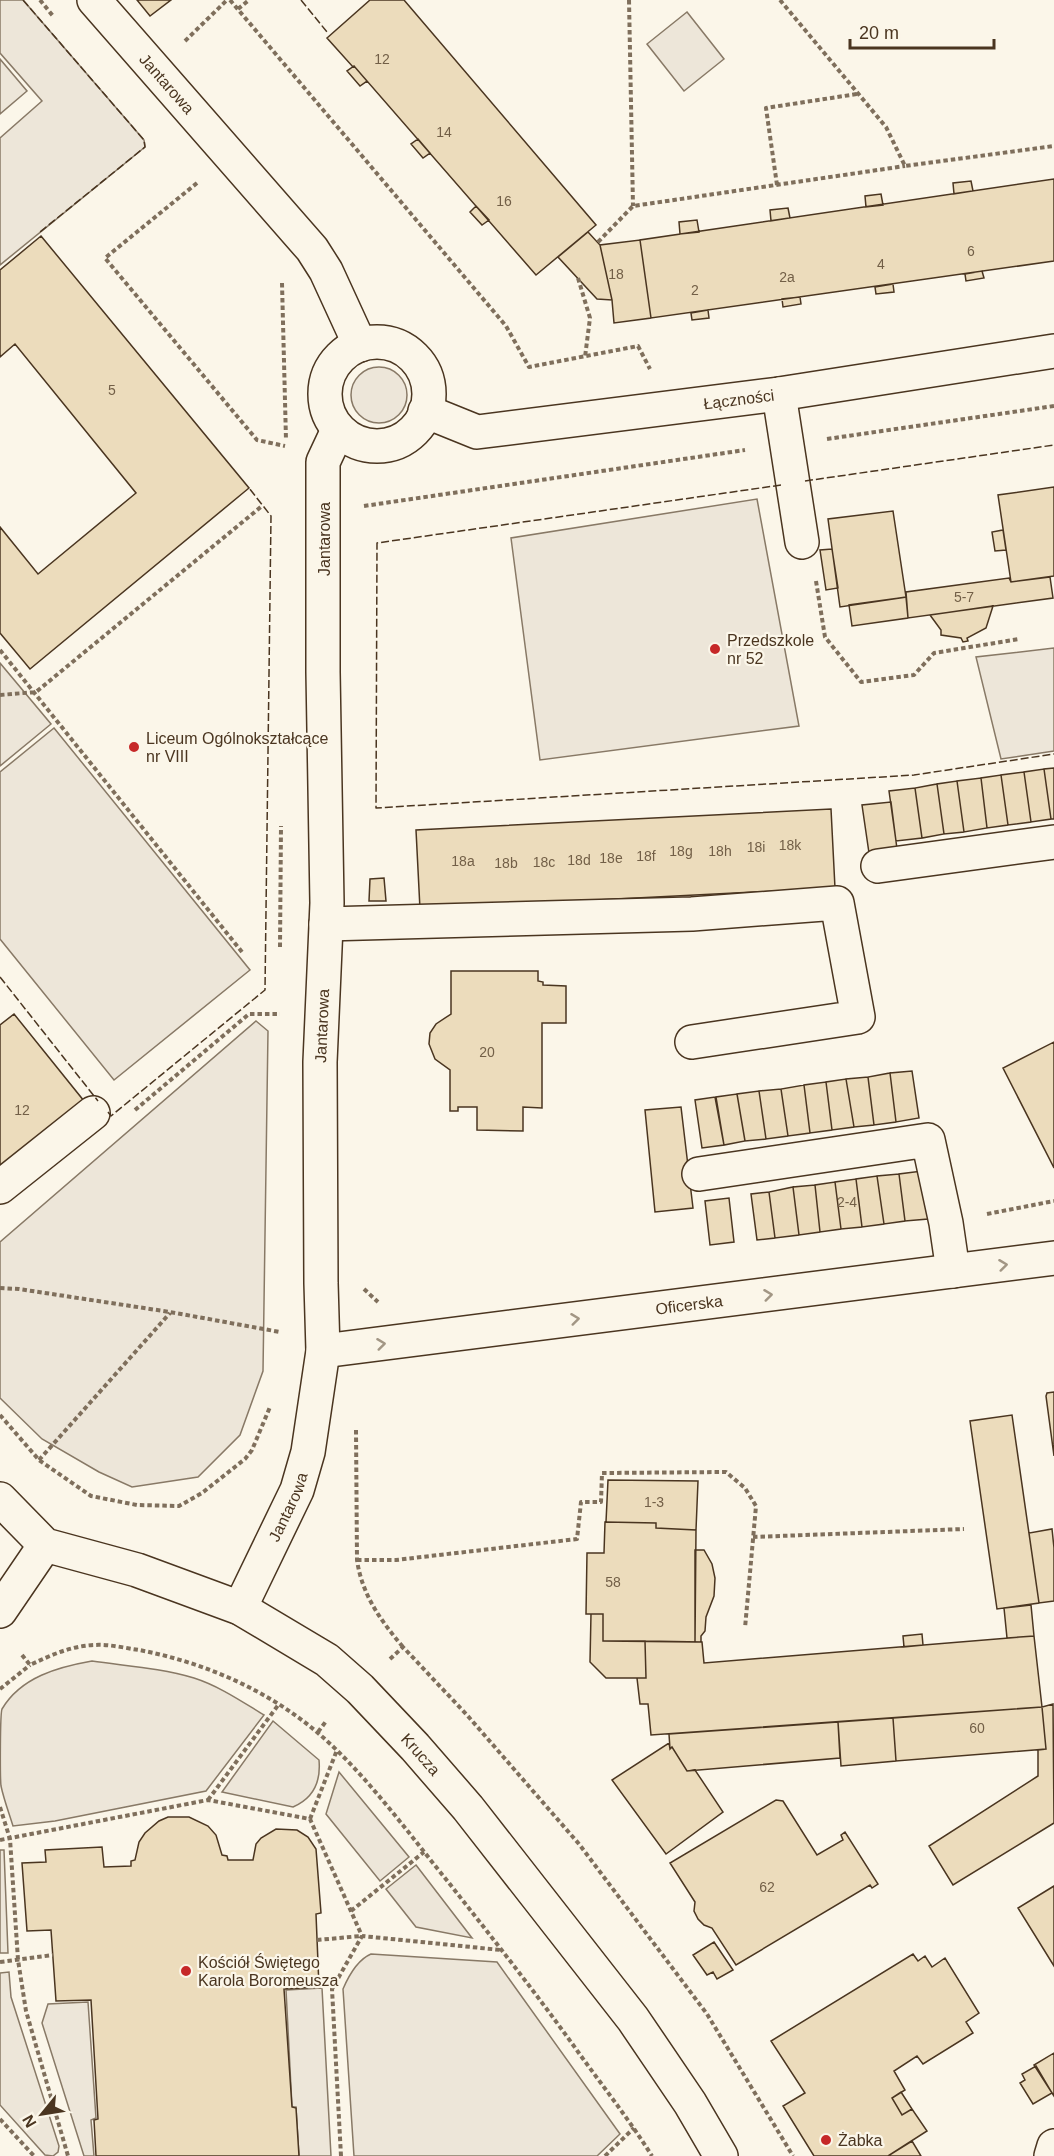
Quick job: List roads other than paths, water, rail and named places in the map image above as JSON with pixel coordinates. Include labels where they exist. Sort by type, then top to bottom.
[{"type":"street","name":"Jantarowa","points":[[94,0],[312,249],[326,271],[360,345]]},
{"type":"street","points":[[383,342],[398,347],[412,355],[422,368],[428,385],[428,404],[425,411],[421,421],[409,435],[393,444],[373,447],[354,441],[338,430],[328,413],[324,394],[328,374],[338,358],[352,348],[383,342]]},
{"type":"street","name":"Łączności","points":[[425,411],[477,432],[779,394],[1054,351]]},
{"type":"street","points":[[779,394],[802,542]]},
{"type":"street","name":"Jantarowa","points":[[240,1608],[297,1490],[308,1452],[323,1351],[321,1062],[326,924],[323,462],[338,430]]},
{"type":"street","points":[[878,866],[1054,842]]},
{"type":"street","points":[[326,924],[692,914],[837,903],[858,1017],[692,1042]]},
{"type":"street","points":[[0,1187],[93,1113]]},
{"type":"street","points":[[699,1174],[928,1140],[946,1223],[952,1271]]},
{"type":"street","name":"Oficerska","points":[[323,1351],[1054,1258]]},
{"type":"street","points":[[0,1499],[45,1545],[0,1611]]},
{"type":"street","name":"Krucza","points":[[45,1545],[137,1570],[240,1608],[327,1660],[360,1689],[415,1747],[484,1827],[633,2019],[690,2103],[721,2156]]},
{"type":"street","points":[[1051,2156],[1054,2146]]},
{"type":"place","name":"Przedszkole nr 52","points":[[715,649]]},
{"type":"place","name":"Liceum Ogólnokształcące nr VIII","points":[[134,747]]},
{"type":"place","name":"Kościół Świętego Karola Boromeusza","points":[[186,1971]]},
{"type":"place","name":"Żabka","points":[[826,2140]]}]
